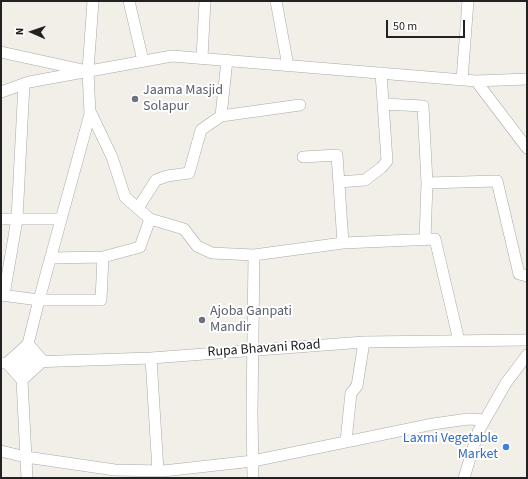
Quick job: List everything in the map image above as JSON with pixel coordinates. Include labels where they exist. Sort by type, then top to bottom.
[{"type":"street","points":[[27,478],[22,380],[28,344],[39,300],[90,111],[88,72],[93,1]]},
{"type":"street","points":[[129,1],[142,61]]},
{"type":"street","points":[[202,58],[205,1]]},
{"type":"street","points":[[276,1],[288,66]]},
{"type":"street","points":[[462,80],[468,1]]},
{"type":"street","points":[[1,52],[88,72]]},
{"type":"street","points":[[1,92],[24,84],[172,56],[476,81],[527,79]]},
{"type":"street","points":[[221,116],[227,60]]},
{"type":"street","points":[[339,182],[364,180],[381,168],[387,161],[381,73]]},
{"type":"street","points":[[476,81],[527,148]]},
{"type":"street","points":[[24,84],[16,219],[3,295],[39,300],[100,300],[103,256]]},
{"type":"street","points":[[383,104],[423,106],[427,183],[425,240]]},
{"type":"street","points":[[138,208],[156,180],[167,176],[189,173],[201,130],[221,116],[300,105]]},
{"type":"street","points":[[90,111],[112,157],[125,197],[150,219],[184,229],[197,246],[212,253],[254,255],[343,243],[435,239],[459,340]]},
{"type":"street","points":[[303,157],[337,155],[343,243]]},
{"type":"street","points":[[427,183],[497,181],[519,274],[527,276]]},
{"type":"street","points":[[1,219],[61,219]]},
{"type":"street","points":[[50,258],[103,256],[140,247],[150,219]]},
{"type":"street","points":[[253,478],[254,255]]},
{"type":"street","name":"Rupa Bhavani Road","points":[[4,363],[151,358],[364,342],[527,340]]},
{"type":"street","points":[[346,441],[351,393],[357,386],[364,342]]},
{"type":"street","points":[[22,380],[43,361],[28,344]]},
{"type":"street","points":[[22,380],[4,363],[28,344]]},
{"type":"street","points":[[464,478],[478,432],[506,383],[527,355]]},
{"type":"street","points":[[151,358],[158,471]]},
{"type":"street","points":[[1,451],[26,457],[115,470],[158,471],[253,461],[433,424],[468,419],[485,420]]},
{"type":"place","name":"Jaama Masjid Solapur","points":[[135,99]]},
{"type":"place","name":"Ajoba Ganpati Mandir","points":[[202,320]]},
{"type":"place","name":"Laxmi Vegetable Market","points":[[506,447]]}]
